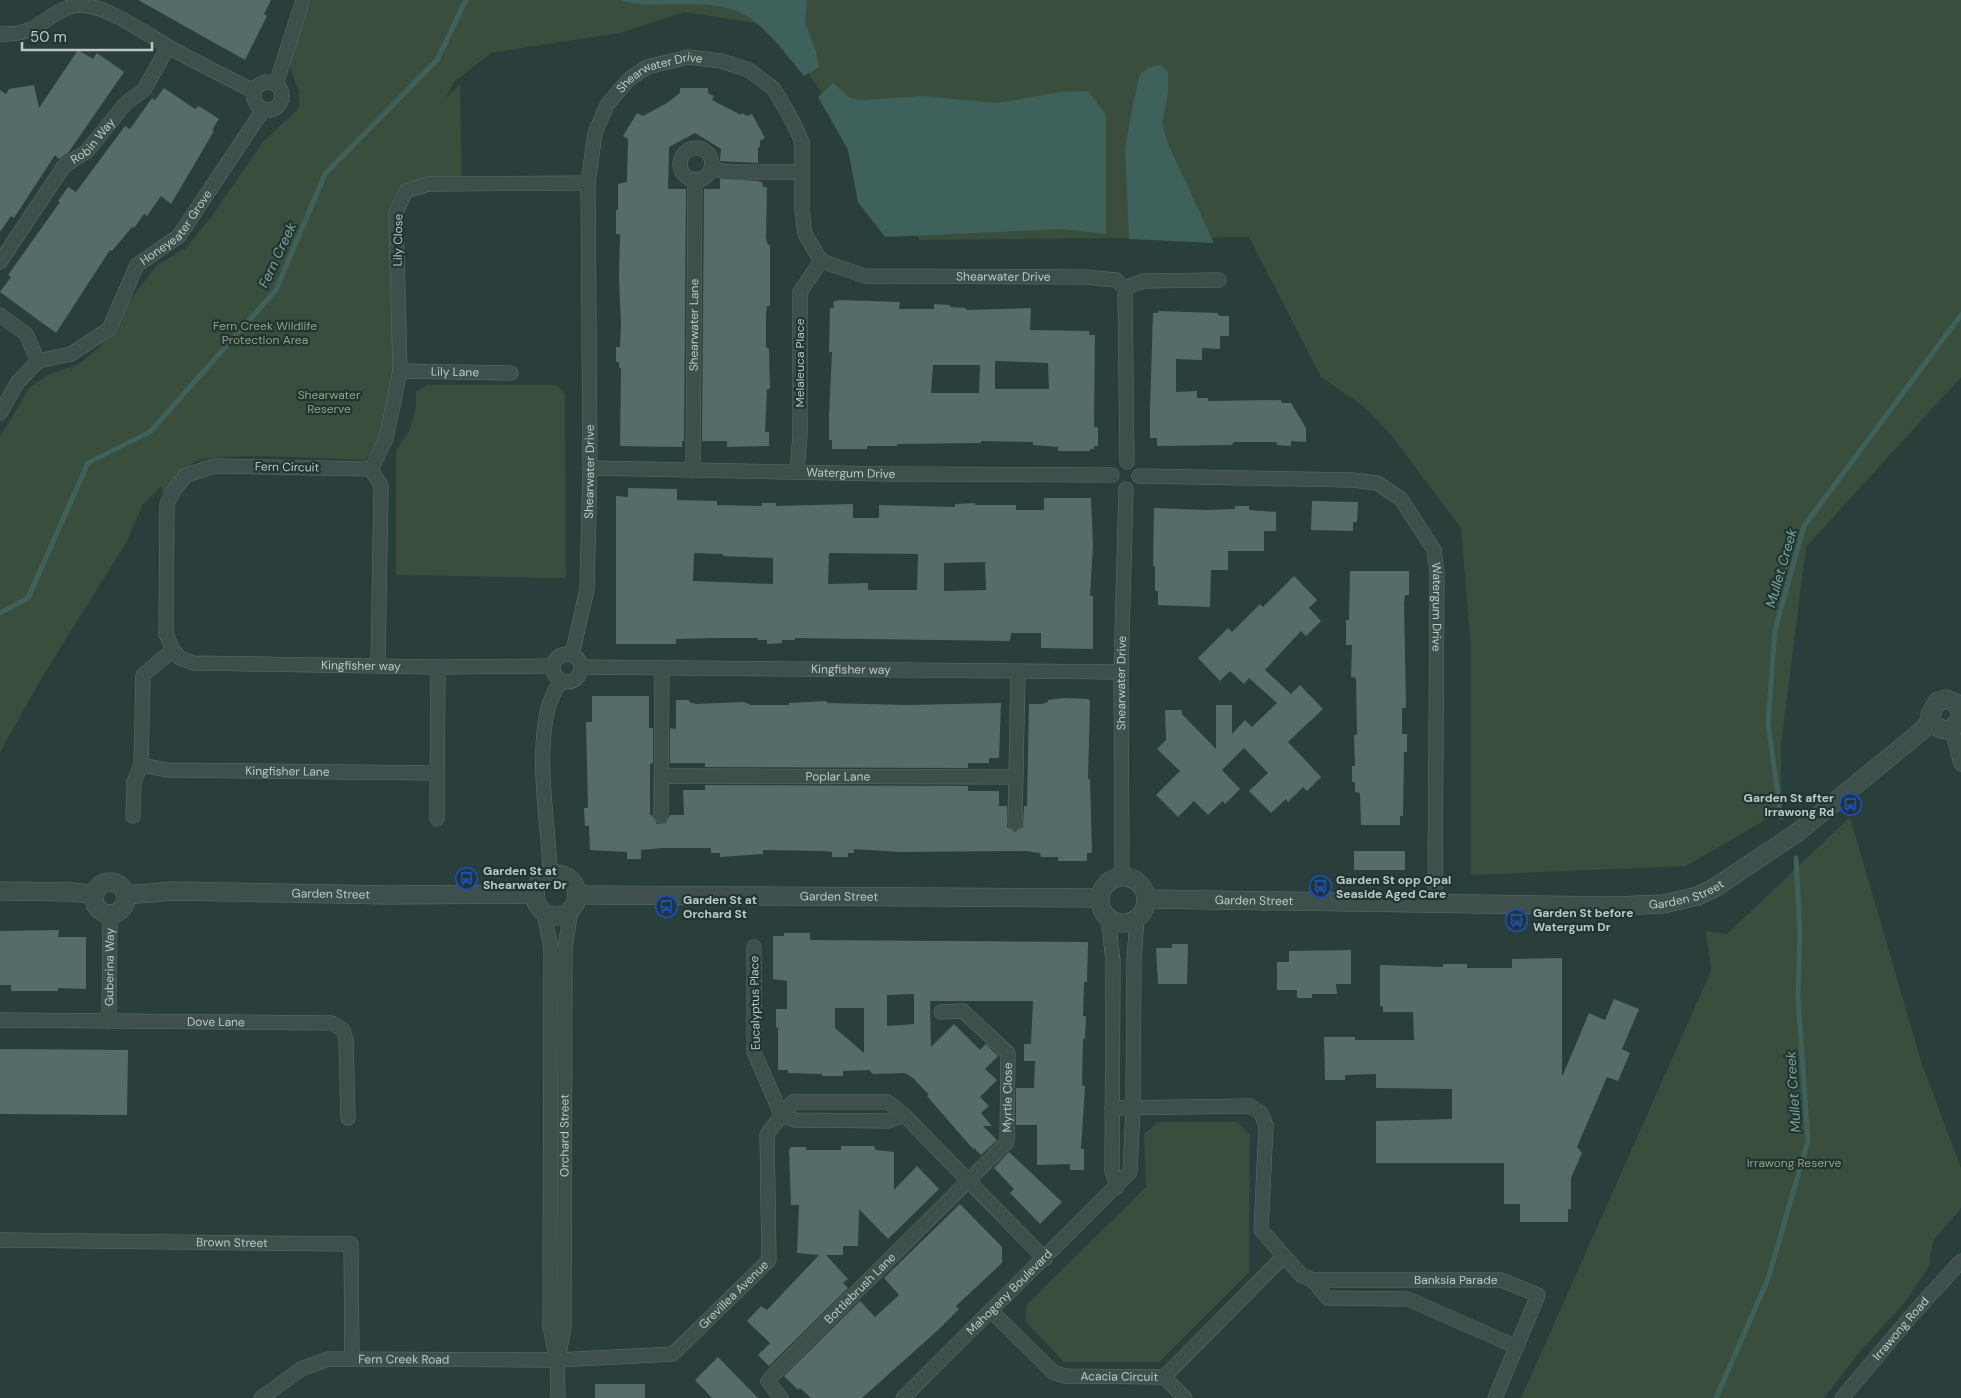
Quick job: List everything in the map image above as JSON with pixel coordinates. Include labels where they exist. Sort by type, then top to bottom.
[{"type":"street","points":[[276,84],[303,0]]},
{"type":"street","points":[[0,34],[12,35],[36,28],[61,6],[89,6],[120,18],[168,47],[254,91]]},
{"type":"street","name":"Robin Way","points":[[0,262],[64,166],[87,151],[126,103],[144,90],[168,47]]},
{"type":"street","name":"Shearwater Drive","points":[[572,655],[587,589],[590,468],[588,183],[595,133],[607,105],[628,80],[647,68],[688,57],[721,61],[749,70],[774,89],[802,142],[802,210],[805,234],[821,261],[865,276],[1086,278],[1116,280],[1125,288]]},
{"type":"street","points":[[266,82],[276,84],[282,94],[280,105],[270,110],[263,110],[255,102],[254,91],[256,87],[266,82]]},
{"type":"street","name":"Honeyeater Grove","points":[[38,361],[71,354],[109,329],[137,265],[179,236],[263,110]]},
{"type":"street","points":[[699,148],[705,150],[711,160],[711,168],[706,176],[695,180],[684,175],[680,164],[683,153],[699,148]]},
{"type":"street","points":[[711,168],[726,172],[801,172]]},
{"type":"street","name":"Shearwater Lane","points":[[693,470],[695,180]]},
{"type":"street","name":"Lily Close","points":[[371,468],[386,439],[400,371],[396,213],[406,191],[428,184],[588,183]]},
{"type":"street","name":"Melaleuca Place","points":[[798,471],[800,435],[800,292],[821,261]]},
{"type":"street","points":[[1127,462],[1125,288],[1143,281],[1219,280]]},
{"type":"street","points":[[0,315],[26,334],[38,361],[18,382],[0,414]]},
{"type":"street","name":"Lily Lane","points":[[400,371],[511,372]]},
{"type":"street","points":[[1127,462],[1136,466],[1139,476],[1135,485],[1126,489],[1116,485],[1112,475],[1116,465],[1127,462]]},
{"type":"street","name":"Fern Circuit","points":[[173,650],[166,634],[166,504],[186,475],[215,466],[371,468]]},
{"type":"street","points":[[371,468],[381,486],[378,665]]},
{"type":"street","name":"Watergum Drive","points":[[590,468],[887,474],[1112,475]]},
{"type":"street","name":"Watergum Drive","points":[[1139,476],[1204,479],[1353,480],[1376,483],[1401,499],[1434,550],[1437,572],[1434,903]]},
{"type":"street","name":"Shearwater Drive","points":[[1122,877],[1121,672],[1126,489]]},
{"type":"street","points":[[133,816],[134,782],[141,765],[143,676],[173,650]]},
{"type":"street","name":"Kingfisher way","points":[[173,650],[180,658],[193,663],[438,667],[553,666]]},
{"type":"street","points":[[572,655],[578,660],[581,667],[579,675],[573,681],[560,681],[554,674],[553,666],[560,656],[572,655]]},
{"type":"street","points":[[437,819],[438,667]]},
{"type":"street","name":"Kingfisher way","points":[[581,667],[1121,672]]},
{"type":"street","points":[[661,816],[662,668]]},
{"type":"street","points":[[1015,823],[1018,672]]},
{"type":"street","points":[[550,875],[544,784],[544,737],[547,712],[560,681]]},
{"type":"street","name":"Garden Street","points":[[1146,899],[1640,906],[1663,904],[1698,896],[1716,887],[1798,832],[1919,733],[1932,720],[1931,710],[1937,702],[1946,700],[1958,712]]},
{"type":"street","points":[[1932,720],[1942,730],[1958,712]]},
{"type":"street","points":[[1958,712],[1961,764]]},
{"type":"street","name":"Kingfisher Lane","points":[[141,765],[167,770],[436,773]]},
{"type":"street","name":"Poplar Lane","points":[[662,776],[1015,777]]},
{"type":"street","points":[[559,874],[567,877],[576,886],[574,902],[560,916],[544,913],[538,906],[535,894],[540,882],[550,875],[559,874]]},
{"type":"street","points":[[1108,917],[1121,923],[1138,918],[1144,909],[1146,899],[1138,883],[1122,877],[1111,880],[1106,885],[1100,898],[1102,908],[1108,917],[1112,961],[1112,1171],[1117,1187]]},
{"type":"street","points":[[110,882],[121,885],[126,895],[126,900],[121,910],[110,914],[100,910],[95,900],[95,895],[100,885],[110,882]]},
{"type":"street","points":[[0,891],[95,895]]},
{"type":"street","name":"Garden Street","points":[[126,895],[172,891],[386,895],[535,894]]},
{"type":"street","name":"Garden Street","points":[[574,902],[1100,898]]},
{"type":"street","name":"Orchard Street","points":[[557,1360],[564,1327],[565,948],[574,902]]},
{"type":"street","name":"Orchard Street","points":[[544,913],[551,948],[550,1327],[557,1360],[558,1398]]},
{"type":"street","name":"Guberina Way","points":[[109,1021],[110,914]]},
{"type":"street","name":"Mahogany Boulevard","points":[[903,1398],[1130,1172],[1133,1108],[1134,962],[1138,918]]},
{"type":"street","name":"Eucalyptus Place","points":[[754,947],[754,1052],[781,1114]]},
{"type":"street","name":"Myrtle Close","points":[[941,1012],[963,1011],[1008,1053],[1007,1142],[969,1182]]},
{"type":"street","name":"Dove Lane","points":[[0,1020],[332,1023],[344,1030],[346,1039],[348,1118]]},
{"type":"street","name":"Grevillea Avenue","points":[[557,1360],[673,1354],[769,1260],[767,1134],[781,1114],[793,1102],[888,1102],[904,1115],[1045,1258]]},
{"type":"street","points":[[1112,1108],[1250,1106],[1261,1112],[1266,1126],[1261,1230],[1283,1257],[1307,1277]]},
{"type":"street","points":[[781,1114],[794,1120],[888,1121],[904,1115]]},
{"type":"street","name":"Bottlebrush Lane","points":[[781,1398],[768,1382],[771,1377],[969,1182]]},
{"type":"street","name":"Brown Street","points":[[0,1240],[351,1244],[352,1359]]},
{"type":"street","name":"Acacia Circuit","points":[[991,1311],[1053,1372],[1064,1376],[1164,1377],[1283,1257]]},
{"type":"street","name":"Irrawong Road","points":[[1842,1398],[1912,1315],[1961,1261]]},
{"type":"street","name":"Banksia Parade","points":[[1307,1277],[1327,1298],[1408,1298],[1517,1347]]},
{"type":"street","name":"Banksia Parade","points":[[1307,1277],[1501,1280],[1538,1295],[1495,1398]]},
{"type":"street","name":"Fern Creek Road","points":[[261,1398],[302,1369],[328,1359],[557,1360]]},
{"type":"street","points":[[1164,1377],[1185,1398]]},
{"type":"green space","name":"Fern Creek Wildlife Protection Area","points":[[312,0],[778,0],[775,26],[685,12],[620,33],[491,53],[454,82],[446,98],[460,84],[462,177],[416,180],[402,191],[395,200],[389,214],[394,371],[379,438],[366,460],[248,456],[205,459],[189,466],[163,494],[161,486],[143,504],[126,543],[44,674],[0,752],[0,437],[30,387],[48,375],[79,364],[100,347],[136,292],[157,265],[186,248],[211,217],[263,142],[299,108],[299,92],[288,62]]},
{"type":"green space","points":[[796,0],[1961,0],[1961,377],[1806,547],[1781,745],[1781,811],[1686,866],[1471,875],[1471,649],[1461,528],[1391,435],[1364,407],[1321,377],[1249,237],[920,240],[792,49]]},
{"type":"green space","points":[[427,385],[557,385],[565,394],[566,578],[396,575],[396,450],[409,432],[416,408],[416,392]]},
{"type":"green space","name":"Irrawong Reserve","points":[[1850,817],[1922,1064],[1961,1168],[1961,1208],[1933,1241],[1929,1266],[1907,1300],[1862,1349],[1824,1398],[1521,1398],[1711,971],[1706,931],[1727,934]]},
{"type":"green space","points":[[1158,1122],[1237,1122],[1250,1135],[1249,1272],[1159,1362],[1064,1362],[1025,1321],[1027,1304],[1146,1187],[1144,1134]]},
{"type":"shaded area","points":[[620,0],[807,0],[805,23],[816,51],[819,67],[804,76],[760,26],[738,12],[709,5],[641,4]]},
{"type":"shaded area","points":[[1161,65],[1168,72],[1168,93],[1162,123],[1168,144],[1214,243],[1129,239],[1125,149],[1133,104],[1140,74],[1149,67]]},
{"type":"shaded area","points":[[833,83],[850,98],[862,100],[925,96],[997,103],[1062,92],[1088,91],[1106,115],[1106,234],[1060,229],[885,237],[858,202],[848,150],[818,97]]},
{"type":"building","points":[[138,0],[271,0],[264,14],[267,16],[245,60]]},
{"type":"building","points":[[78,50],[93,59],[97,53],[124,72],[68,153],[59,159],[55,155],[14,218],[11,216],[0,232],[0,90],[6,94],[9,89],[34,85],[39,108]]},
{"type":"building","points":[[164,88],[195,109],[199,106],[219,119],[212,130],[214,131],[171,204],[161,196],[147,216],[144,214],[134,228],[132,227],[112,251],[110,250],[56,333],[0,292],[11,277],[8,275],[60,202],[58,201],[68,187],[76,192],[125,126],[130,129],[152,98],[155,100]]},
{"type":"building","points":[[680,88],[708,88],[708,93],[714,96],[712,100],[741,115],[742,113],[747,116],[752,114],[765,138],[760,141],[760,147],[758,147],[758,163],[720,161],[721,149],[695,133],[669,147],[668,189],[686,189],[684,441],[682,441],[682,447],[620,446],[621,368],[619,368],[619,362],[616,362],[616,347],[620,347],[621,324],[620,234],[616,234],[616,210],[618,210],[618,184],[627,182],[628,139],[623,136],[637,113],[643,116],[667,103],[680,93]]},
{"type":"building","points":[[720,179],[758,181],[762,182],[763,187],[767,187],[766,238],[768,245],[770,245],[770,306],[767,306],[766,314],[766,347],[769,349],[770,389],[767,389],[765,432],[769,432],[769,446],[727,447],[727,441],[702,441],[704,189],[720,189]]},
{"type":"building","points":[[839,300],[900,302],[899,309],[934,309],[934,304],[966,308],[966,310],[1031,308],[1030,330],[1089,331],[1089,335],[1095,335],[1094,427],[1098,427],[1098,446],[1094,446],[1094,449],[1090,449],[1090,451],[1058,451],[1058,447],[1033,445],[1033,442],[981,441],[981,443],[897,444],[897,446],[867,446],[867,449],[832,449],[832,440],[829,440],[829,415],[832,352],[829,352],[830,308],[834,308],[833,302]],"holes":[[[995,361],[1048,363],[1049,389],[995,389]],[[933,365],[980,365],[979,393],[931,393]]]},
{"type":"building","points":[[1158,311],[1218,313],[1219,316],[1229,316],[1229,336],[1220,336],[1220,349],[1202,348],[1202,360],[1176,359],[1176,392],[1197,391],[1197,398],[1208,398],[1208,401],[1281,400],[1282,403],[1291,403],[1306,428],[1306,442],[1291,441],[1291,446],[1277,445],[1276,442],[1234,442],[1232,445],[1157,446],[1157,438],[1150,438],[1150,408],[1153,313],[1158,313]]},
{"type":"building","points":[[628,488],[677,489],[677,500],[717,501],[717,505],[762,506],[762,503],[776,503],[776,506],[853,504],[853,518],[879,518],[879,505],[955,507],[955,504],[975,503],[975,505],[1016,505],[1016,510],[1044,510],[1044,498],[1091,498],[1093,545],[1090,596],[1093,596],[1093,649],[1041,648],[1041,633],[1011,633],[1010,641],[795,638],[795,640],[782,640],[782,643],[767,644],[767,640],[758,640],[758,638],[715,638],[676,639],[676,644],[616,644],[616,496],[628,497]],"holes":[[[694,553],[773,558],[773,584],[693,581]],[[829,553],[918,554],[917,590],[868,590],[868,583],[828,584]],[[985,562],[986,590],[944,591],[944,563]]]},
{"type":"building","points":[[1312,501],[1358,502],[1357,522],[1353,522],[1353,531],[1311,530]]},
{"type":"building","points":[[1235,506],[1249,506],[1249,510],[1276,512],[1276,531],[1264,531],[1264,551],[1228,551],[1228,570],[1211,570],[1210,607],[1158,605],[1158,591],[1155,591],[1155,566],[1153,566],[1154,508],[1206,510],[1235,509]]},
{"type":"building","points":[[1350,571],[1409,571],[1409,595],[1405,595],[1404,603],[1406,708],[1402,708],[1402,734],[1407,734],[1407,752],[1404,752],[1403,816],[1400,816],[1400,825],[1361,825],[1360,793],[1355,792],[1355,782],[1352,782],[1352,766],[1355,766],[1354,735],[1357,735],[1356,678],[1351,677],[1352,645],[1346,645],[1346,620],[1349,620]]},
{"type":"building","points":[[1294,576],[1317,600],[1309,608],[1321,621],[1306,636],[1301,631],[1265,670],[1291,694],[1300,685],[1323,709],[1288,742],[1321,777],[1307,791],[1303,787],[1288,802],[1286,799],[1271,813],[1249,791],[1268,773],[1244,748],[1222,770],[1240,789],[1225,804],[1223,801],[1208,815],[1194,801],[1178,817],[1156,795],[1180,771],[1157,749],[1166,740],[1165,710],[1182,710],[1182,714],[1216,749],[1216,705],[1232,705],[1232,734],[1245,720],[1252,727],[1277,703],[1249,678],[1244,684],[1230,671],[1220,681],[1198,658],[1228,628],[1232,632],[1260,604],[1263,607]]},
{"type":"building","points":[[592,696],[649,696],[649,728],[653,728],[653,763],[650,764],[650,815],[652,815],[657,824],[666,823],[670,815],[684,815],[683,790],[705,790],[705,785],[968,786],[968,791],[999,791],[999,806],[1007,806],[1007,827],[1015,832],[1023,827],[1024,806],[1027,806],[1029,704],[1042,704],[1048,702],[1048,700],[1064,698],[1088,699],[1090,701],[1088,779],[1090,779],[1092,853],[1087,853],[1087,861],[1058,861],[1058,857],[1041,857],[1040,853],[1026,851],[899,852],[854,849],[854,853],[848,853],[848,857],[832,857],[832,852],[824,851],[763,850],[763,854],[720,857],[720,853],[711,853],[711,848],[662,848],[641,850],[641,859],[627,859],[627,852],[590,850],[589,826],[585,826],[584,808],[588,808],[586,722],[592,722]]},
{"type":"building","points":[[676,700],[689,700],[689,702],[696,704],[744,702],[751,705],[789,705],[789,703],[827,701],[827,703],[907,705],[1001,703],[999,758],[989,758],[989,763],[968,763],[968,768],[705,767],[705,763],[670,763],[670,728],[676,729]]},
{"type":"building","points":[[1354,851],[1405,851],[1405,870],[1354,870]]},
{"type":"building","points":[[59,930],[58,937],[86,937],[86,989],[58,988],[58,991],[11,991],[11,985],[0,985],[0,931]]},
{"type":"building","points":[[784,933],[810,933],[810,940],[1088,942],[1087,982],[1084,982],[1083,1016],[1086,1016],[1085,1039],[1083,1039],[1082,1085],[1085,1086],[1081,1149],[1084,1149],[1084,1170],[1070,1170],[1070,1164],[1037,1165],[1037,1125],[1016,1125],[1016,1088],[1034,1088],[1035,1061],[1024,1061],[1024,1044],[1031,1044],[1033,1001],[930,1001],[931,1047],[954,1024],[980,1050],[986,1044],[998,1056],[985,1069],[997,1080],[980,1097],[989,1106],[981,1113],[992,1126],[983,1126],[997,1140],[981,1155],[973,1149],[927,1096],[929,1095],[913,1078],[905,1073],[873,1074],[869,1070],[843,1071],[843,1076],[822,1076],[822,1074],[788,1073],[788,1070],[778,1070],[776,1009],[787,1009],[787,981],[773,979],[773,936],[784,936]],"holes":[[[914,994],[914,1024],[887,1026],[887,995]],[[835,1008],[864,1008],[864,1053],[835,1028]]]},
{"type":"building","points":[[1172,944],[1188,944],[1187,984],[1158,984],[1156,948],[1172,948]]},
{"type":"building","points":[[1351,950],[1351,984],[1336,984],[1337,994],[1312,994],[1312,998],[1297,998],[1297,990],[1277,990],[1277,962],[1289,962],[1289,951]]},
{"type":"building","points":[[1562,958],[1562,1077],[1589,1013],[1605,1020],[1614,999],[1639,1009],[1622,1049],[1630,1053],[1618,1081],[1607,1077],[1577,1147],[1582,1153],[1571,1178],[1571,1209],[1568,1209],[1568,1222],[1520,1222],[1520,1204],[1504,1204],[1504,1163],[1376,1163],[1376,1121],[1452,1119],[1452,1089],[1376,1088],[1376,1074],[1345,1075],[1345,1080],[1325,1080],[1324,1037],[1355,1037],[1355,1040],[1414,1040],[1413,1012],[1383,1012],[1383,1006],[1380,1006],[1380,965],[1443,967],[1443,964],[1467,964],[1467,968],[1512,968],[1512,959]]},
{"type":"building","points":[[0,1049],[128,1050],[127,1115],[0,1114]]},
{"type":"building","points":[[841,1146],[874,1146],[876,1150],[894,1152],[894,1190],[917,1166],[939,1189],[888,1239],[859,1209],[858,1246],[843,1246],[843,1255],[826,1255],[848,1279],[843,1283],[848,1288],[769,1366],[758,1355],[770,1343],[747,1321],[761,1306],[767,1310],[819,1255],[797,1253],[799,1205],[791,1205],[789,1150],[791,1147],[806,1147],[806,1150],[841,1150]]},
{"type":"building","points":[[1009,1152],[1062,1202],[1040,1224],[1010,1193],[1014,1189],[994,1168]]},
{"type":"building","points":[[960,1204],[1002,1247],[1002,1263],[956,1306],[959,1309],[938,1330],[862,1398],[811,1398],[800,1388],[798,1390],[784,1376],[860,1301],[875,1317],[899,1295],[884,1278]]},
{"type":"building","points":[[718,1357],[758,1398],[712,1398],[695,1380]]},
{"type":"building","points":[[595,1384],[645,1384],[645,1398],[595,1398]]},
{"type":"waterway","name":"Fern Creek","points":[[0,613],[28,598],[88,463],[150,432],[276,290],[325,174],[437,60],[466,0]]},
{"type":"waterway","name":"Mullet Creek","points":[[1781,817],[1768,723],[1775,630],[1804,526],[1961,315]]},
{"type":"waterway","name":"Mullet Creek","points":[[1716,1398],[1768,1279],[1808,1141],[1798,997],[1800,935],[1796,858]]},
{"type":"place","name":"Garden St after Irrawong Rd","points":[[1850,805]]},
{"type":"place","name":"Garden St at Shearwater Dr","points":[[467,878]]},
{"type":"place","name":"Garden St opp Opal Seaside Aged Care","points":[[1320,887]]},
{"type":"place","name":"Garden St at Orchard St","points":[[667,907]]},
{"type":"place","name":"Garden St before Watergum Dr","points":[[1517,920]]},
{"type":"park label","name":"Shearwater Reserve","points":[[329,402]]}]
